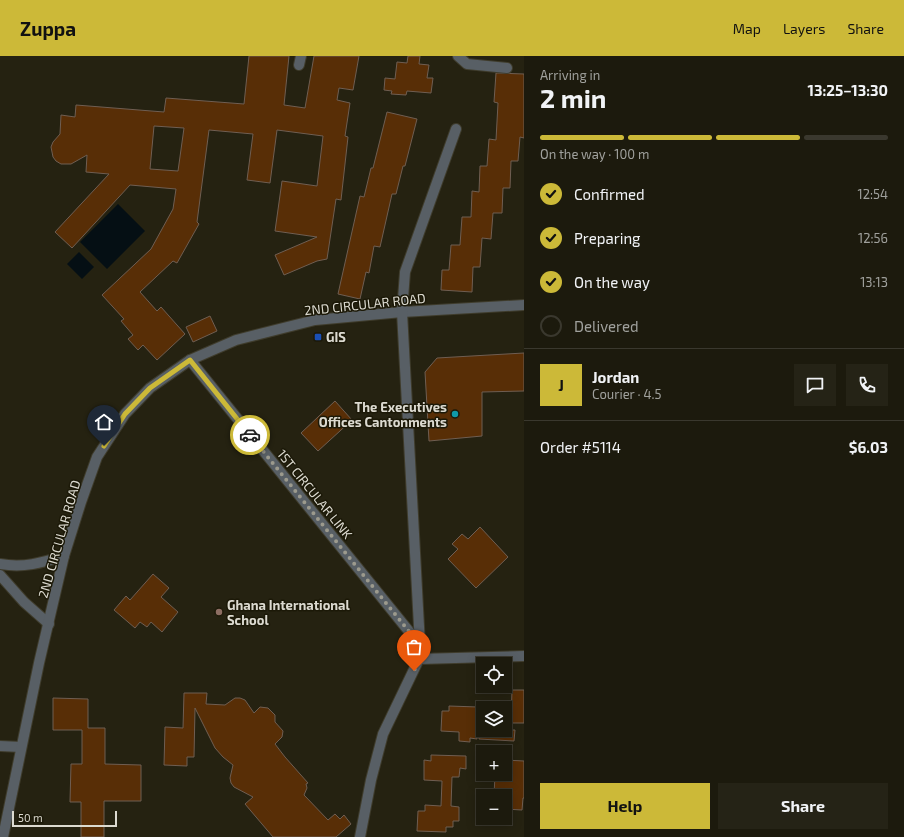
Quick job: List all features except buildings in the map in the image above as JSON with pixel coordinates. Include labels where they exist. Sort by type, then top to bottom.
[{"type":"street","points":[[458,56],[467,64],[507,68]]},
{"type":"street","points":[[360,837],[371,780],[383,734],[419,659],[420,645],[402,312],[405,272],[456,129]]},
{"type":"street","name":"2ND CIRCULAR ROAD","points":[[3,837],[39,663],[64,556],[81,502],[97,457],[125,414],[150,388],[190,360],[236,340],[315,320],[402,312],[524,305]]},
{"type":"street","name":"1ST CIRCULAR LINK","points":[[190,360],[420,645]]},
{"type":"street","points":[[0,564],[16,567],[42,563],[64,556]]},
{"type":"street","points":[[0,575],[24,602],[49,624]]},
{"type":"street","points":[[419,659],[524,656]]},
{"type":"street","points":[[0,746],[21,748]]},
{"type":"shaded area","points":[[118,204],[145,231],[107,269],[80,242]]},
{"type":"shaded area","points":[[79,252],[94,267],[82,279],[67,264]]},
{"type":"way so far","points":[[250,435],[420,645],[419,659],[414,671]]},
{"type":"place","name":"GIS","points":[[318,337]]},
{"type":"place","name":"The Executives Offices Cantonments","points":[[455,414]]},
{"type":"place","name":"Ghana International School","points":[[219,612]]},
{"type":"route","points":[[104,446],[125,414],[150,388],[190,360],[250,435]]}]
